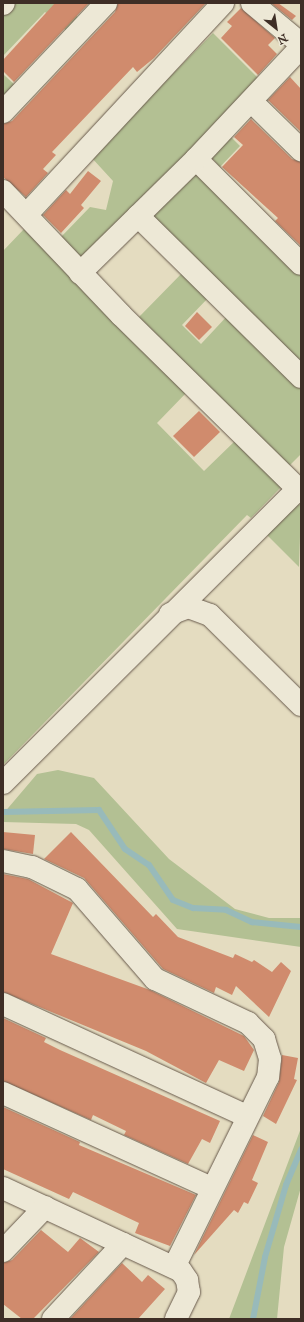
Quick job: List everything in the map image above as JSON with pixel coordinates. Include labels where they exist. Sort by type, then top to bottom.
[{"type":"street","points":[[3,112],[106,3]]},
{"type":"street","points":[[27,214],[223,3]]},
{"type":"street","points":[[80,273],[252,102],[301,45],[252,3]]},
{"type":"street","points":[[252,102],[301,150]]},
{"type":"street","points":[[196,159],[301,264]]},
{"type":"street","points":[[3,191],[27,214],[80,273],[299,491],[169,615],[3,783]]},
{"type":"street","points":[[138,216],[301,377]]},
{"type":"street","points":[[169,615],[188,607],[210,615],[299,699]]},
{"type":"street","points":[[3,861],[32,867],[77,889],[155,979],[261,1032],[269,1053],[270,1072],[211,1188],[174,1267]]},
{"type":"street","points":[[3,1004],[247,1116]]},
{"type":"street","points":[[3,1093],[211,1188]]},
{"type":"street","points":[[3,1188],[174,1267],[184,1275],[189,1286],[186,1301],[176,1319]]},
{"type":"street","points":[[3,1251],[44,1207]]},
{"type":"street","points":[[53,1319],[123,1244]]},
{"type":"green space","points":[[14,3],[68,3],[70,10],[83,22],[71,35],[45,12],[3,56],[3,15]]},
{"type":"green space","points":[[213,33],[260,80],[87,258],[79,257],[61,237],[90,207],[106,210],[113,181],[91,157]]},
{"type":"green space","points":[[3,74],[17,87],[3,102]]},
{"type":"green space","points":[[229,135],[240,146],[220,167],[210,156]]},
{"type":"green space","points":[[195,171],[301,273],[301,368],[155,223],[152,212]]},
{"type":"green space","points":[[24,229],[41,241],[188,391],[157,423],[204,471],[236,440],[282,486],[251,518],[247,515],[3,765],[3,251]]},
{"type":"green space","points":[[185,270],[211,295],[182,325],[201,344],[229,314],[301,385],[301,454],[288,467],[139,317]]},
{"type":"green space","points":[[295,500],[301,506],[299,567],[263,531]]},
{"type":"green space","points":[[58,770],[94,778],[169,859],[235,909],[269,918],[301,918],[301,947],[177,929],[89,830],[76,824],[3,822],[3,814],[37,774]]},
{"type":"green space","points":[[301,1128],[301,1187],[284,1247],[277,1319],[229,1319]]},
{"type":"building","points":[[55,3],[89,3],[14,82],[3,71],[3,60]]},
{"type":"building","points":[[118,3],[206,3],[154,58],[137,72],[133,67],[52,152],[56,155],[43,169],[48,173],[26,197],[3,177],[3,124],[12,121],[115,12]]},
{"type":"building","points":[[271,3],[278,3],[296,16],[292,20]]},
{"type":"building","points":[[241,8],[275,38],[268,45],[277,54],[258,75],[221,38],[232,26],[227,22]]},
{"type":"building","points":[[290,77],[301,89],[301,132],[268,100]]},
{"type":"building","points":[[251,119],[292,159],[301,162],[301,246],[275,221],[278,218],[222,167],[243,145],[234,137]]},
{"type":"building","points":[[88,171],[101,181],[81,205],[84,208],[61,233],[43,215],[66,190],[70,194]]},
{"type":"building","points":[[197,312],[212,327],[199,340],[185,326]]},
{"type":"building","points":[[199,411],[220,432],[194,457],[173,436]]},
{"type":"building","points":[[3,832],[35,835],[33,854],[3,849]]},
{"type":"building","points":[[71,832],[153,917],[156,914],[178,937],[233,958],[235,954],[252,962],[254,960],[272,972],[281,962],[291,971],[269,1017],[236,986],[232,995],[216,987],[214,993],[163,969],[84,878],[44,859]]},
{"type":"building","points":[[3,874],[28,879],[73,903],[51,954],[150,990],[244,1036],[254,1050],[244,1071],[219,1060],[206,1083],[146,1051],[3,992]]},
{"type":"building","points":[[3,1018],[46,1038],[44,1042],[60,1050],[220,1121],[210,1143],[202,1139],[188,1164],[124,1135],[126,1131],[93,1115],[91,1120],[3,1081]]},
{"type":"building","points":[[282,1055],[298,1058],[294,1079],[297,1080],[276,1124],[263,1116],[279,1082]]},
{"type":"building","points":[[3,1107],[80,1142],[79,1145],[196,1195],[170,1246],[135,1233],[139,1223],[73,1192],[69,1199],[3,1169]]},
{"type":"building","points":[[253,1135],[268,1142],[252,1180],[258,1183],[248,1204],[244,1202],[238,1213],[234,1210],[194,1255]]},
{"type":"building","points":[[41,1230],[68,1252],[80,1238],[99,1252],[33,1319],[22,1319],[3,1304],[3,1263],[12,1260]]},
{"type":"building","points":[[122,1263],[142,1282],[148,1275],[165,1289],[138,1319],[70,1319]]},
{"type":"waterway","points":[[3,812],[99,810],[125,849],[149,865],[173,900],[193,908],[226,910],[252,922],[301,927]]},
{"type":"waterway","points":[[253,1319],[265,1257],[286,1185],[301,1149]]}]
